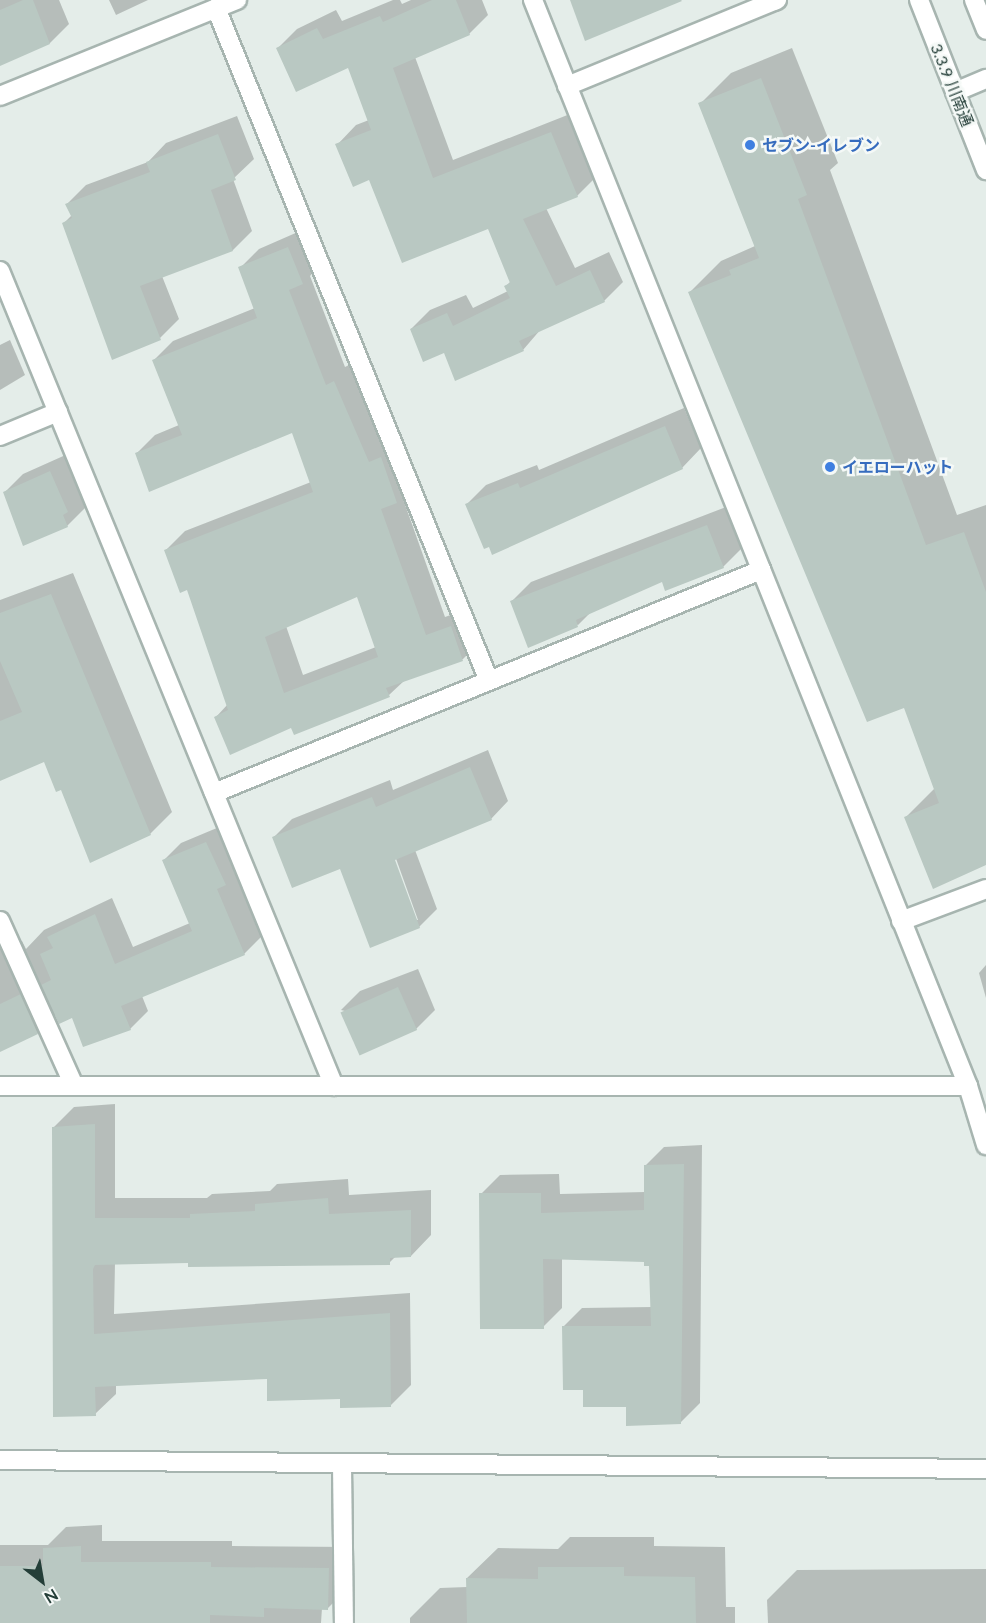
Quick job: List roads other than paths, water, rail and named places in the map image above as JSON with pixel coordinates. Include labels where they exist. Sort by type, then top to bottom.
[{"type":"street","points":[[0,96],[237,0]]},
{"type":"street","points":[[533,0],[968,1086],[986,1145]]},
{"type":"street","points":[[567,86],[777,0]]},
{"type":"street","name":"3.3.9 川南通","points":[[918,0],[986,170]]},
{"type":"street","points":[[974,0],[986,30]]},
{"type":"street","points":[[216,8],[489,681]]},
{"type":"street","points":[[955,92],[986,79]]},
{"type":"street","points":[[0,271],[334,1086]]},
{"type":"street","points":[[0,436],[58,412]]},
{"type":"street","points":[[214,793],[761,570]]},
{"type":"street","points":[[902,921],[986,889]]},
{"type":"street","points":[[0,921],[74,1086]]},
{"type":"street","points":[[0,1086],[968,1086]]},
{"type":"street","points":[[0,1460],[342,1465],[986,1469]]},
{"type":"street","points":[[342,1465],[344,1623]]},
{"type":"place","name":"セブン-イレブン","points":[[750,145]]},
{"type":"place","name":"イエローハット","points":[[830,467]]}]
